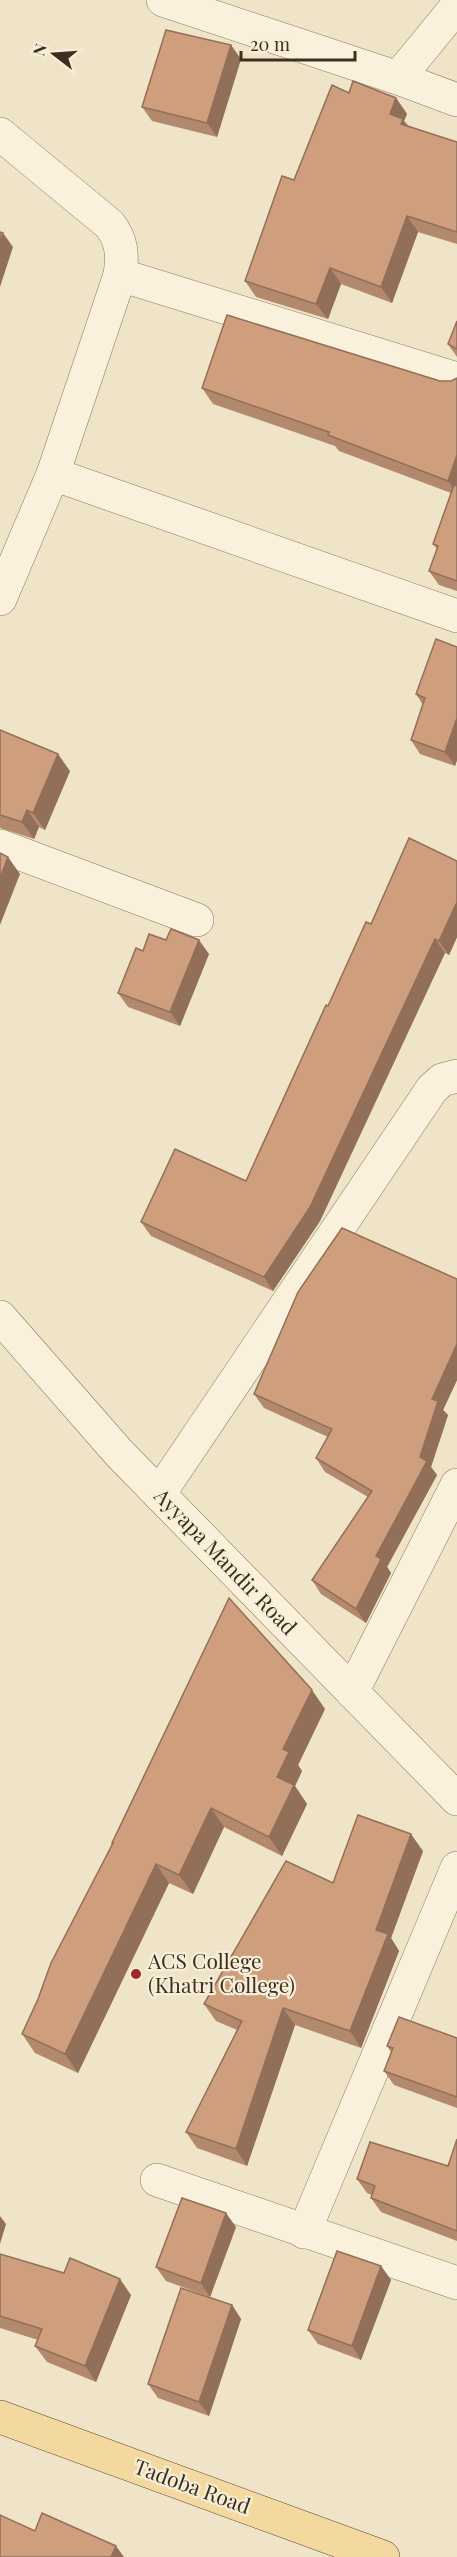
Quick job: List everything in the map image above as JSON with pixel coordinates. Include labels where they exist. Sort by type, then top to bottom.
[{"type":"main road","name":"Tadoba Road","points":[[0,2417],[383,2557]]},
{"type":"street","points":[[163,0],[398,78],[457,100]]},
{"type":"street","points":[[398,78],[457,6]]},
{"type":"street","points":[[0,134],[109,224],[120,243],[122,259],[120,275],[53,474],[0,599]]},
{"type":"street","points":[[120,275],[457,379]]},
{"type":"street","points":[[53,474],[457,616]]},
{"type":"street","points":[[0,846],[197,920]]},
{"type":"street","points":[[159,1494],[432,1089],[442,1080],[457,1076]]},
{"type":"street","name":"Ayyapa Mandir Road","points":[[0,1317],[119,1453],[456,1797]]},
{"type":"street","points":[[352,1692],[457,1485]]},
{"type":"street","points":[[304,2232],[457,1869]]},
{"type":"street","points":[[158,2180],[457,2283]]},
{"type":"building","points":[[166,30],[231,45],[207,123],[142,107]]},
{"type":"building","points":[[353,81],[396,98],[390,114],[403,119],[401,124],[457,142],[457,232],[407,216],[381,287],[330,268],[316,304],[245,281],[282,176],[294,180],[332,85],[349,93]]},
{"type":"building","points":[[227,315],[440,381],[451,381],[457,378],[457,455],[448,481],[328,435],[329,432],[202,388]]},
{"type":"building","points":[[457,321],[457,349],[448,344]]},
{"type":"building","points":[[454,485],[457,486],[457,581],[429,571],[438,546],[433,544]]},
{"type":"building","points":[[436,639],[457,647],[457,718],[445,752],[411,740],[425,698],[416,694]]},
{"type":"building","points":[[0,730],[58,754],[33,813],[27,810],[22,822],[0,815]]},
{"type":"building","points":[[409,838],[457,861],[457,902],[439,941],[435,939],[310,1207],[264,1277],[141,1222],[175,1149],[246,1181],[326,1005],[328,1006],[366,922],[371,924]]},
{"type":"building","points":[[0,853],[8,857],[0,878]]},
{"type":"building","points":[[171,929],[199,940],[170,1012],[118,993],[136,948],[143,951],[149,934],[166,940]]},
{"type":"building","points":[[342,1228],[457,1279],[457,1344],[432,1399],[438,1401],[420,1457],[427,1461],[376,1556],[381,1559],[356,1609],[312,1580],[372,1491],[316,1458],[332,1429],[254,1394],[298,1292]]},
{"type":"building","points":[[229,1598],[312,1690],[283,1749],[289,1752],[277,1777],[294,1785],[269,1837],[211,1808],[179,1875],[156,1864],[65,2054],[22,2034],[51,1963],[113,1843]]},
{"type":"building","points":[[358,1815],[411,1834],[376,1930],[388,1934],[350,2031],[283,2008],[236,2149],[186,2132],[242,2021],[204,2004],[286,1861],[333,1883]]},
{"type":"building","points":[[399,2017],[457,2038],[457,2097],[384,2071],[393,2048],[387,2046]]},
{"type":"building","points":[[457,2139],[457,2231],[371,2198],[375,2186],[357,2179],[370,2142],[448,2166]]},
{"type":"building","points":[[182,2198],[226,2213],[201,2283],[156,2267]]},
{"type":"building","points":[[337,2251],[381,2266],[352,2346],[308,2330]]},
{"type":"building","points":[[0,2254],[64,2273],[70,2258],[120,2279],[85,2366],[35,2346],[42,2329],[0,2316]]},
{"type":"building","points":[[181,2288],[232,2305],[199,2402],[148,2384]]},
{"type":"building","points":[[42,2513],[116,2546],[111,2557],[0,2557],[0,2515],[35,2531]]},
{"type":"place","name":"ACS College (Khatri College)","points":[[136,1974]]}]
